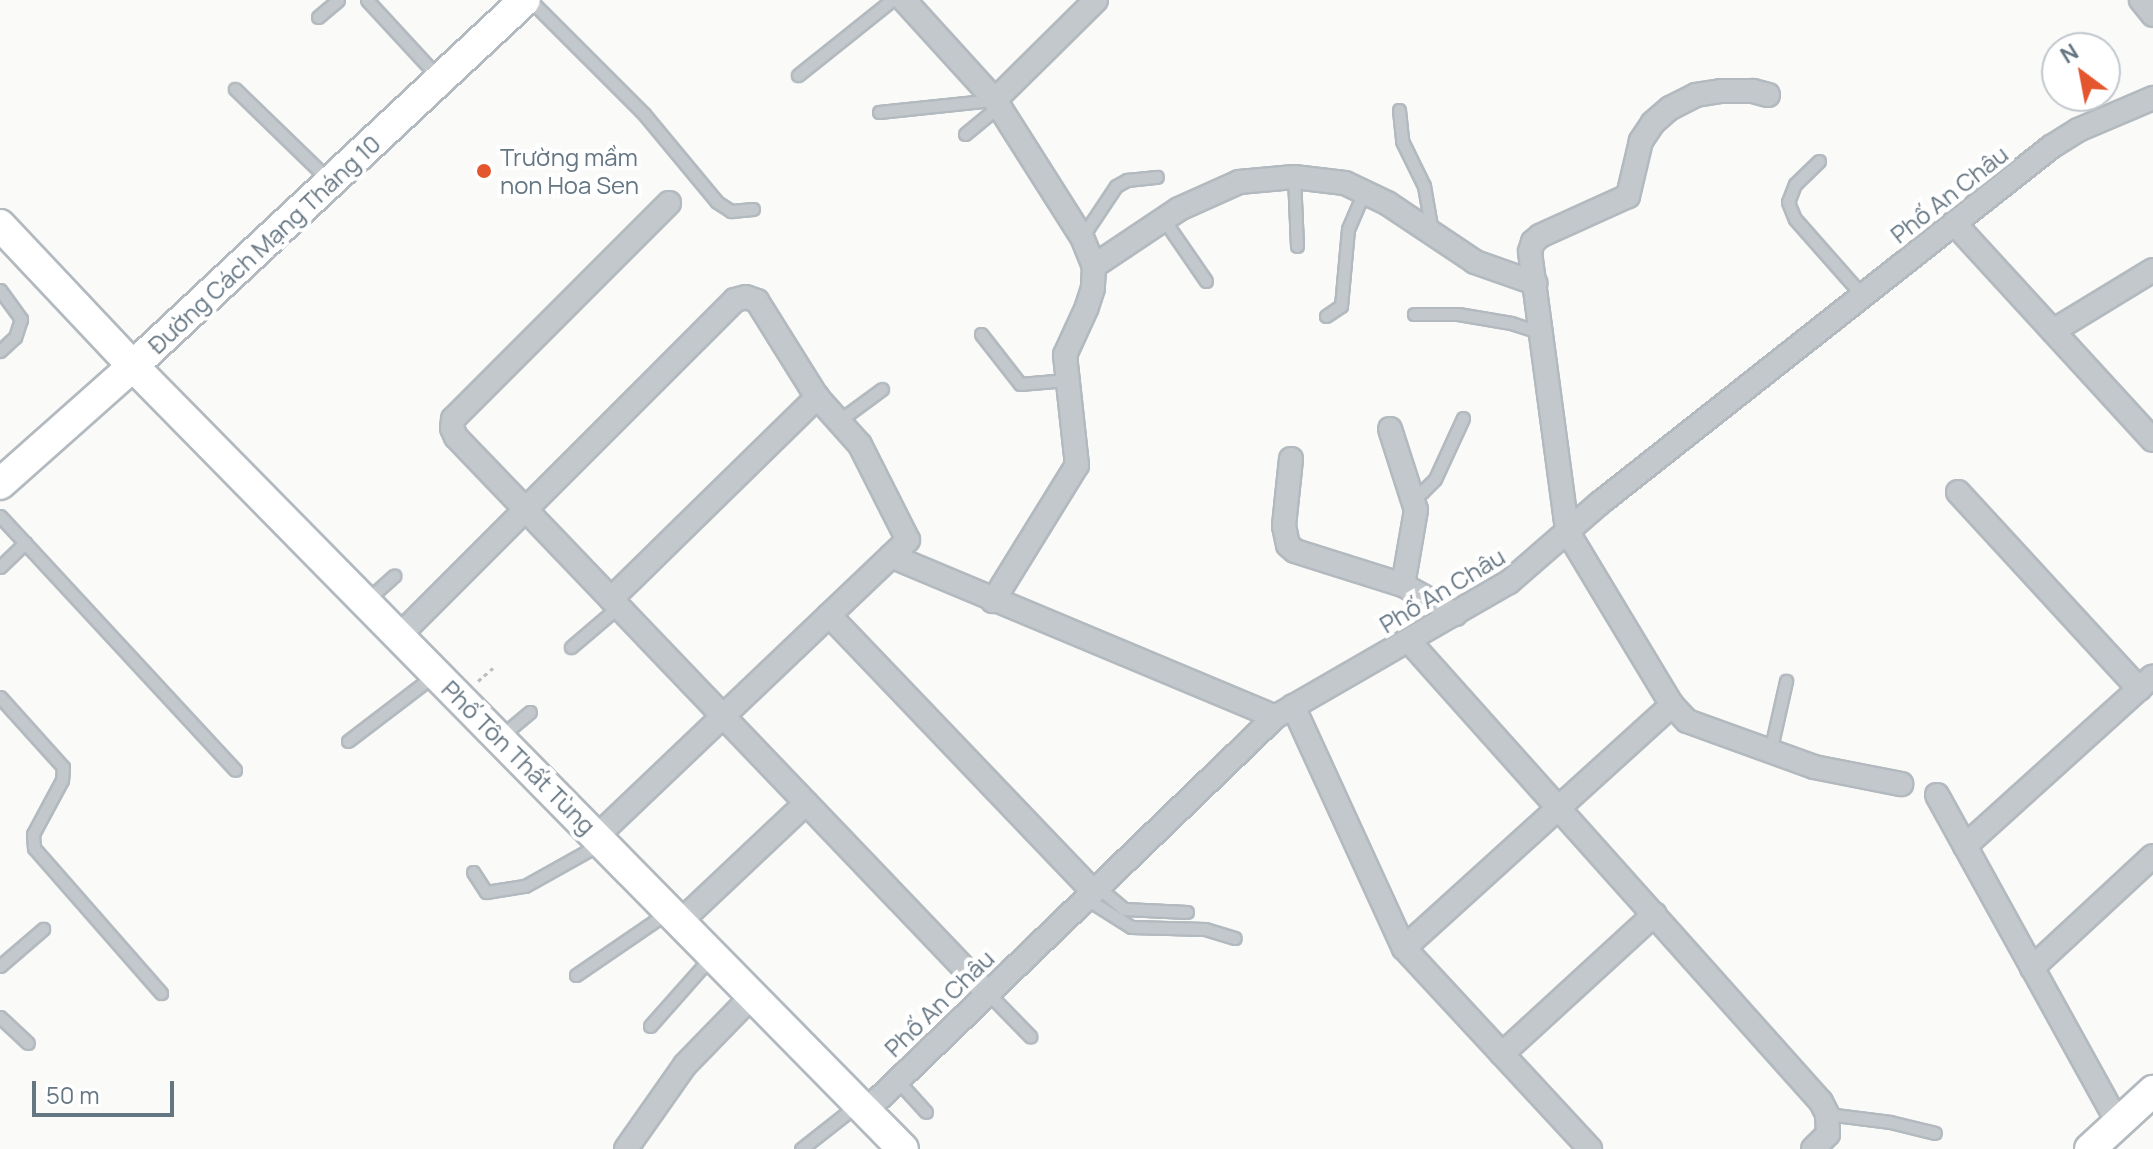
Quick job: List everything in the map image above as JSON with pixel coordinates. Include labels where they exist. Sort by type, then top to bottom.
[{"type":"street","name":"Đường Cách Mạng Tháng 10","points":[[0,484],[133,366],[528,0]]},
{"type":"street","points":[[904,0],[997,103],[1082,237],[1094,266],[1093,288],[1087,307],[1065,355],[1077,465],[993,601]]},
{"type":"street","points":[[997,103],[1096,0]]},
{"type":"street","points":[[2141,0],[2153,15]]},
{"type":"street","points":[[1768,95],[1753,91],[1721,91],[1696,95],[1670,108],[1653,123],[1641,141],[1628,196],[1533,242],[1530,252],[1567,531],[1672,705],[1687,721],[1814,767],[1901,784]]},
{"type":"street","name":"Phố An Châu","points":[[863,1106],[897,1080],[1284,712],[1526,570],[1567,531],[2051,147],[2078,130],[2153,98]]},
{"type":"street","points":[[1094,266],[1164,220],[1239,182],[1294,177],[1345,183],[1387,203],[1475,262],[1535,283]]},
{"type":"street","points":[[669,203],[453,419],[456,437],[987,992]]},
{"type":"street","points":[[1954,223],[2153,440]]},
{"type":"street","name":"Phố Tôn Thất Tùng","points":[[0,225],[133,366],[903,1149]]},
{"type":"street","points":[[2053,331],[2153,270]]},
{"type":"street","points":[[399,636],[741,297],[757,301],[817,397],[840,420],[866,456],[908,540],[600,839]]},
{"type":"street","points":[[615,603],[817,397]]},
{"type":"street","points":[[1390,429],[1416,510],[1403,585]]},
{"type":"street","points":[[1291,459],[1284,526],[1288,545],[1295,551],[1403,585],[1455,614]]},
{"type":"street","points":[[1958,492],[2146,682],[1965,846]]},
{"type":"street","points":[[891,556],[993,601],[1284,712],[1404,948],[1590,1149]]},
{"type":"street","points":[[829,615],[1093,893]]},
{"type":"street","points":[[1409,641],[1821,1102],[1827,1114],[1828,1134],[1813,1149]]},
{"type":"street","points":[[1404,948],[1672,705]]},
{"type":"street","points":[[1937,795],[2118,1123]]},
{"type":"street","points":[[676,916],[806,803]]},
{"type":"street","points":[[2032,968],[2153,856]]},
{"type":"street","points":[[1502,1054],[1655,914]]},
{"type":"street","points":[[626,1149],[685,1065],[753,995]]},
{"type":"street","points":[[2090,1149],[2153,1091]]},
{"type":"lane","points":[[318,17],[338,0]]},
{"type":"lane","points":[[367,0],[441,79]]},
{"type":"lane","points":[[528,0],[644,114],[717,202],[731,211],[753,209]]},
{"type":"lane","points":[[798,75],[892,0]]},
{"type":"lane","points":[[235,89],[331,182]]},
{"type":"lane","points":[[879,112],[997,103]]},
{"type":"lane","points":[[965,134],[997,103]]},
{"type":"lane","points":[[1399,110],[1402,141],[1424,186],[1432,236]]},
{"type":"lane","points":[[1819,161],[1795,184],[1788,202],[1795,219],[1862,295]]},
{"type":"lane","points":[[1082,237],[1116,186],[1127,180],[1157,177]]},
{"type":"lane","points":[[1294,177],[1297,246]]},
{"type":"lane","points":[[1326,316],[1341,306],[1348,229],[1364,192]]},
{"type":"lane","points":[[1164,220],[1206,281]]},
{"type":"lane","points":[[0,290],[21,319],[15,337],[0,351]]},
{"type":"lane","points":[[1414,314],[1458,314],[1511,323],[1541,333]]},
{"type":"lane","points":[[981,334],[1020,384],[1067,380]]},
{"type":"lane","points":[[840,420],[882,389]]},
{"type":"lane","points":[[1412,496],[1422,492],[1435,479],[1463,418]]},
{"type":"lane","points":[[0,516],[235,770]]},
{"type":"lane","points":[[0,567],[25,543]]},
{"type":"lane","points":[[366,602],[394,576]]},
{"type":"lane","points":[[571,647],[615,603]]},
{"type":"lane","points":[[348,741],[437,674]]},
{"type":"lane","points":[[1770,752],[1786,681]]},
{"type":"lane","points":[[0,697],[63,767],[62,780],[33,834],[34,848],[161,993]]},
{"type":"lane","points":[[500,737],[530,712]]},
{"type":"lane","points":[[473,872],[486,892],[525,886],[600,839]]},
{"type":"lane","points":[[1093,893],[1124,909],[1187,912]]},
{"type":"lane","points":[[1093,893],[1131,927],[1205,929],[1235,938]]},
{"type":"lane","points":[[576,975],[676,916]]},
{"type":"lane","points":[[0,966],[43,929]]},
{"type":"lane","points":[[650,1026],[713,954]]},
{"type":"lane","points":[[987,992],[1030,1036]]},
{"type":"lane","points":[[0,1017],[28,1043]]},
{"type":"lane","points":[[897,1080],[926,1112]]},
{"type":"lane","points":[[801,1149],[863,1106]]},
{"type":"lane","points":[[1827,1114],[1890,1122],[1935,1133]]},
{"type":"place","name":"Trường mầm non Hoa Sen","points":[[484,171]]}]
